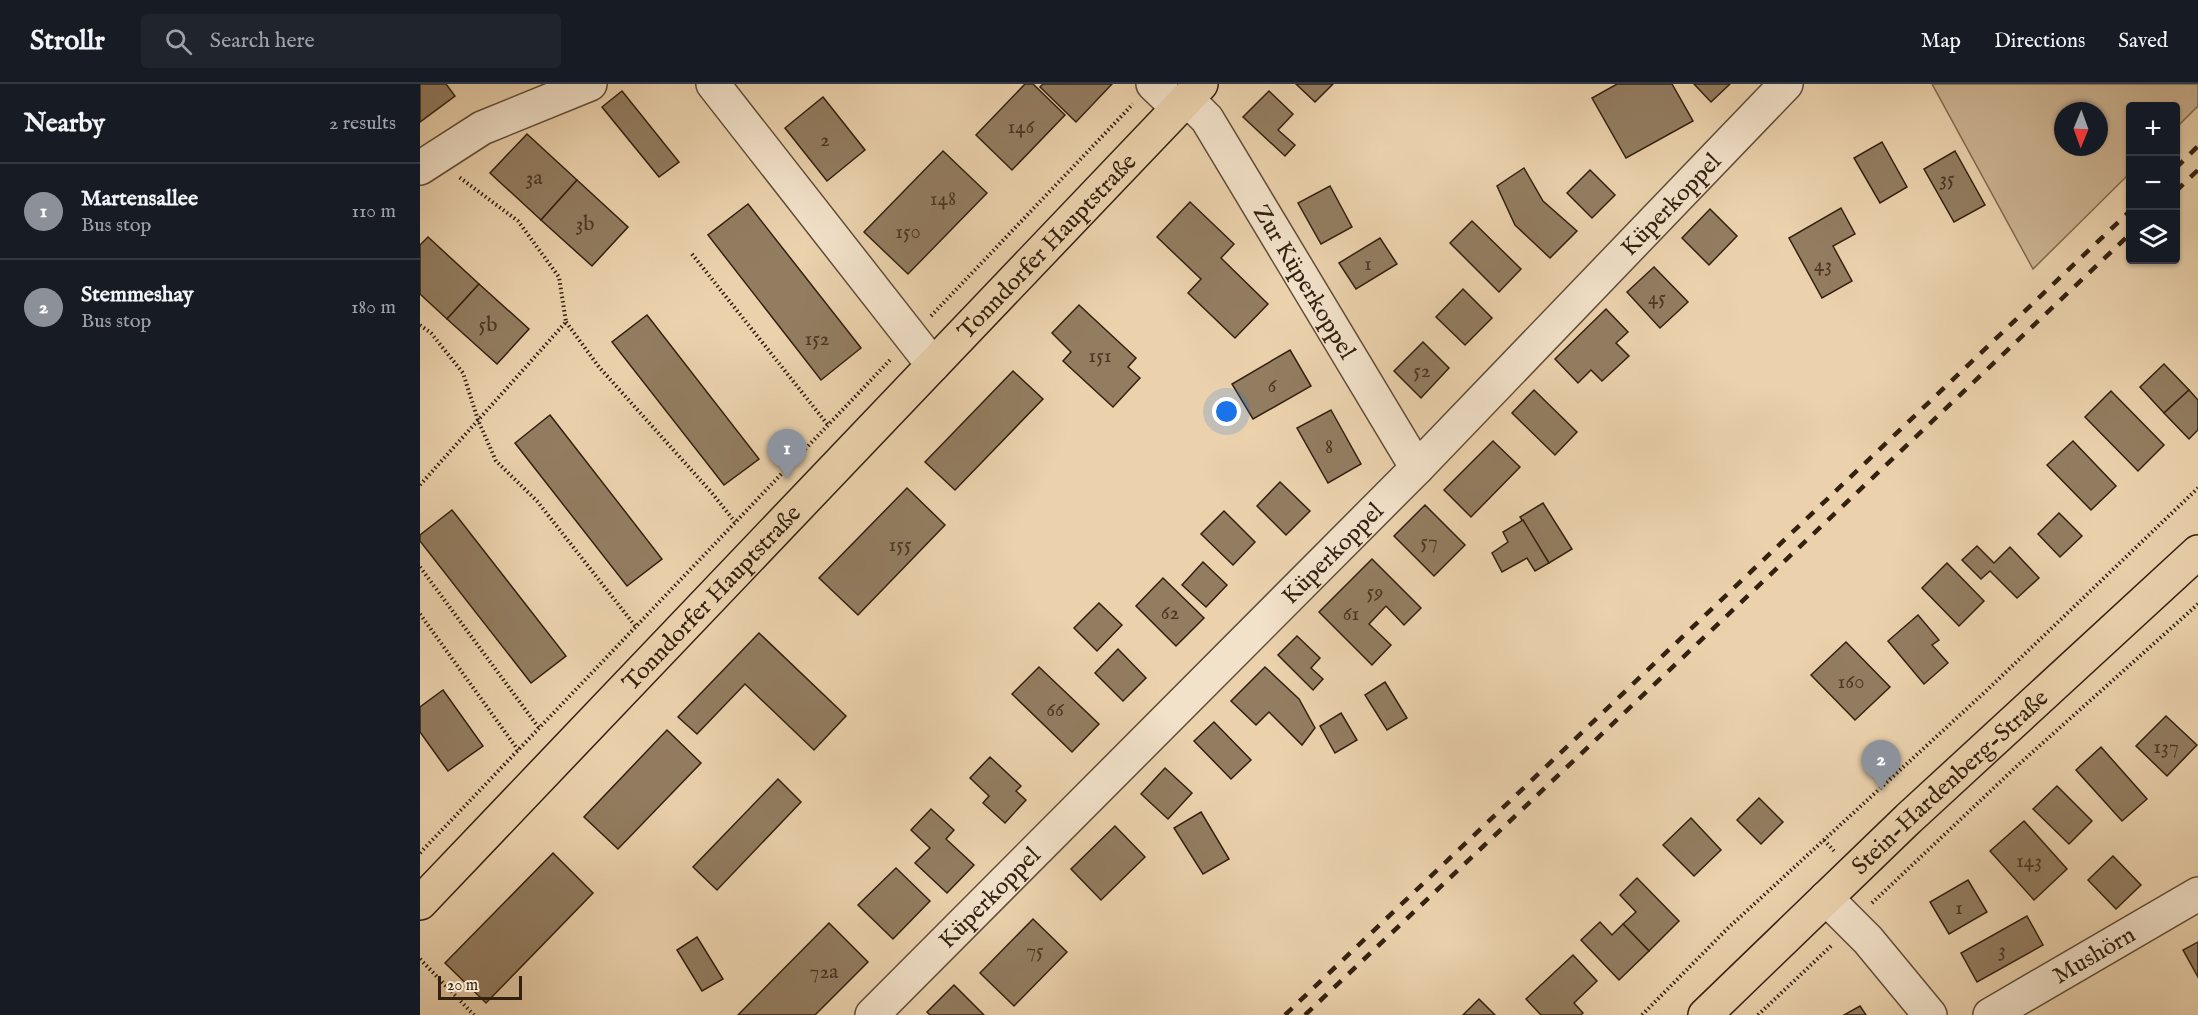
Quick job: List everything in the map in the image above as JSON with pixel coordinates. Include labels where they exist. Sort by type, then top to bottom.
[{"type":"main road","name":"Tonndorfer Hauptstraße","points":[[420,903],[1189,97]]},
{"type":"main road","name":"Stein-Hardenberg-Straße","points":[[1705,1015],[1908,819],[2198,552]]},
{"type":"street","points":[[427,163],[482,128],[590,84]]},
{"type":"street","points":[[713,84],[933,365]]},
{"type":"street","name":"Küperkoppel","points":[[872,1015],[1417,468],[1786,84]]},
{"type":"street","name":"Zur Küperkoppel","points":[[1144,93],[1189,97],[1207,119],[1417,468]]},
{"type":"street","name":"Mushörn","points":[[1990,1015],[2198,894]]},
{"type":"street","points":[[1826,898],[1852,924],[1930,1015]]},
{"type":"path","points":[[420,853],[1144,93]]},
{"type":"path","points":[[427,163],[518,221],[559,277],[566,322],[599,367],[712,493],[735,522]]},
{"type":"path","points":[[693,254],[828,425]]},
{"type":"path","points":[[420,485],[566,322]]},
{"type":"path","points":[[420,325],[431,333],[463,373],[478,420],[496,462],[537,501],[636,627]]},
{"type":"path","points":[[1642,1015],[1727,929],[1985,692],[2198,488]]},
{"type":"path","points":[[420,567],[539,728]]},
{"type":"path","points":[[1758,1015],[1887,887],[2017,766],[2198,604]]},
{"type":"path","points":[[420,614],[518,750]]},
{"type":"path","points":[[420,958],[474,1015]]},
{"type":"shaded area","points":[[1932,84],[2198,84],[2198,106],[2180,124],[2180,102],[2126,102],[2126,177],[2033,269]]},
{"type":"building","points":[[420,84],[446,84],[455,96],[420,122]]},
{"type":"building","points":[[1025,84],[1033,84],[1065,115],[1012,170],[976,135]]},
{"type":"building","points":[[1043,84],[1112,84],[1076,122],[1040,87]]},
{"type":"building","points":[[1296,84],[1333,84],[1315,102]]},
{"type":"building","points":[[1617,84],[1672,84],[1693,121],[1626,158],[1592,98]]},
{"type":"building","points":[[1694,84],[1730,84],[1711,102]]},
{"type":"building","points":[[622,91],[679,162],[659,177],[602,107]]},
{"type":"building","points":[[1269,91],[1293,114],[1278,130],[1295,145],[1285,156],[1243,117]]},
{"type":"building","points":[[823,97],[865,150],[827,181],[785,128]]},
{"type":"building","points":[[527,134],[577,180],[541,220],[490,173]]},
{"type":"building","points":[[1882,142],[1907,187],[1880,203],[1854,158]]},
{"type":"building","points":[[943,151],[987,193],[908,274],[864,232]]},
{"type":"building","points":[[1955,151],[1985,205],[1954,222],[1924,169]]},
{"type":"building","points":[[1524,168],[1543,201],[1577,231],[1550,258],[1515,225],[1497,186]]},
{"type":"building","points":[[1590,170],[1615,195],[1592,218],[1567,193]]},
{"type":"building","points":[[577,180],[628,227],[592,266],[541,220]]},
{"type":"building","points":[[1330,186],[1352,227],[1321,244],[1298,203]]},
{"type":"building","points":[[1190,202],[1234,244],[1221,258],[1268,304],[1235,338],[1188,293],[1201,279],[1157,237]]},
{"type":"building","points":[[748,204],[861,348],[821,380],[708,235]]},
{"type":"building","points":[[1841,208],[1855,234],[1833,246],[1852,281],[1822,298],[1789,238]]},
{"type":"building","points":[[1710,209],[1737,236],[1709,265],[1682,238]]},
{"type":"building","points":[[1472,221],[1521,269],[1499,292],[1450,243]]},
{"type":"building","points":[[428,237],[479,284],[447,319],[420,294],[420,245]]},
{"type":"building","points":[[1380,238],[1397,264],[1356,289],[1339,263]]},
{"type":"building","points":[[1654,267],[1688,302],[1660,328],[1627,292]]},
{"type":"building","points":[[479,284],[529,329],[497,364],[447,319]]},
{"type":"building","points":[[1463,289],[1492,318],[1465,345],[1436,317]]},
{"type":"building","points":[[1079,305],[1136,358],[1128,367],[1140,378],[1113,407],[1063,361],[1071,352],[1052,333]]},
{"type":"building","points":[[1606,309],[1628,332],[1616,343],[1629,356],[1602,381],[1591,370],[1578,383],[1555,359]]},
{"type":"building","points":[[647,315],[759,459],[724,485],[612,342]]},
{"type":"building","points":[[1423,342],[1449,368],[1421,398],[1394,371]]},
{"type":"building","points":[[1290,350],[1311,386],[1253,419],[1232,384]]},
{"type":"building","points":[[2164,364],[2189,390],[2164,413],[2140,387]]},
{"type":"building","points":[[1013,371],[1043,399],[955,490],[925,462]]},
{"type":"building","points":[[1534,390],[1577,432],[1555,455],[1512,413]]},
{"type":"building","points":[[2189,390],[2198,400],[2198,430],[2189,439],[2164,413]]},
{"type":"building","points":[[2111,391],[2164,445],[2138,471],[2085,417]]},
{"type":"building","points":[[1331,410],[1361,464],[1328,483],[1297,428]]},
{"type":"building","points":[[550,415],[662,559],[627,586],[515,443]]},
{"type":"building","points":[[1493,441],[1520,467],[1471,517],[1444,490]]},
{"type":"building","points":[[2073,441],[2116,486],[2091,510],[2047,465]]},
{"type":"building","points":[[1280,482],[1310,511],[1286,535],[1257,506]]},
{"type":"building","points":[[907,488],[945,525],[858,615],[819,578]]},
{"type":"building","points":[[1543,503],[1572,549],[1549,563],[1520,517]]},
{"type":"building","points":[[1425,505],[1465,545],[1434,576],[1394,536]]},
{"type":"building","points":[[452,510],[566,656],[531,683],[420,541],[420,535]]},
{"type":"building","points":[[1224,511],[1255,542],[1233,565],[1201,534]]},
{"type":"building","points":[[2059,513],[2082,536],[2060,557],[2038,534]]},
{"type":"building","points":[[1523,520],[1549,563],[1535,571],[1527,558],[1502,572],[1492,553],[1508,542],[1503,532]]},
{"type":"building","points":[[1977,546],[1994,563],[2010,547],[2039,578],[2017,598],[1990,571],[1981,579],[1962,560]]},
{"type":"building","points":[[1372,559],[1421,608],[1404,625],[1386,606],[1369,624],[1391,645],[1372,665],[1319,612]]},
{"type":"building","points":[[1203,562],[1227,585],[1206,607],[1182,585]]},
{"type":"building","points":[[1947,563],[1984,601],[1959,626],[1922,588]]},
{"type":"building","points":[[1163,578],[1204,618],[1176,646],[1136,606]]},
{"type":"building","points":[[1099,603],[1122,625],[1097,651],[1074,628]]},
{"type":"building","points":[[1918,615],[1939,640],[1932,645],[1948,663],[1924,684],[1888,641]]},
{"type":"building","points":[[759,633],[846,716],[814,750],[745,684],[697,734],[678,717]]},
{"type":"building","points":[[1297,636],[1320,658],[1311,668],[1323,679],[1313,690],[1278,655]]},
{"type":"building","points":[[1846,642],[1890,687],[1855,720],[1811,675]]},
{"type":"building","points":[[1118,649],[1146,678],[1123,701],[1095,673]]},
{"type":"building","points":[[1039,667],[1099,724],[1072,752],[1012,694]]},
{"type":"building","points":[[1265,667],[1299,699],[1315,728],[1302,745],[1269,712],[1256,725],[1231,701]]},
{"type":"building","points":[[1385,682],[1407,718],[1387,730],[1365,695]]},
{"type":"building","points":[[443,690],[483,746],[448,771],[420,732],[420,707]]},
{"type":"building","points":[[1341,713],[1357,740],[1335,753],[1320,726]]},
{"type":"building","points":[[2166,716],[2197,745],[2167,776],[2136,746]]},
{"type":"building","points":[[1214,722],[1251,760],[1231,779],[1194,741]]},
{"type":"building","points":[[667,730],[701,763],[618,849],[584,817]]},
{"type":"building","points":[[2101,747],[2147,799],[2122,821],[2076,770]]},
{"type":"building","points":[[990,757],[1021,786],[1016,791],[1026,800],[1005,823],[983,803],[989,796],[970,778]]},
{"type":"building","points":[[1165,768],[1192,793],[1168,819],[1141,794]]},
{"type":"building","points":[[778,779],[801,802],[717,890],[693,867]]},
{"type":"building","points":[[2057,786],[2092,821],[2069,844],[2033,809]]},
{"type":"building","points":[[1759,798],[1783,822],[1761,844],[1737,820]]},
{"type":"building","points":[[931,809],[954,830],[946,839],[974,865],[947,893],[915,863],[930,848],[911,830]]},
{"type":"building","points":[[1201,812],[1229,859],[1203,874],[1174,828]]},
{"type":"building","points":[[1691,818],[1721,850],[1694,876],[1663,845]]},
{"type":"building","points":[[2024,821],[2067,869],[2034,900],[1990,851]]},
{"type":"building","points":[[1115,826],[1145,857],[1101,900],[1071,869]]},
{"type":"building","points":[[553,853],[593,893],[486,1003],[445,963]]},
{"type":"building","points":[[2113,856],[2141,885],[2116,909],[2088,880]]},
{"type":"building","points":[[896,868],[930,901],[893,939],[858,905]]},
{"type":"building","points":[[1637,878],[1679,921],[1649,951],[1623,924],[1636,912],[1620,895]]},
{"type":"building","points":[[1968,880],[1987,912],[1949,934],[1930,902]]},
{"type":"building","points":[[2027,916],[2043,945],[1977,982],[1961,953]]},
{"type":"building","points":[[1033,919],[1067,952],[1014,1006],[980,973]]},
{"type":"building","points":[[1600,922],[1612,935],[1623,924],[1649,951],[1619,980],[1581,940]]},
{"type":"building","points":[[829,923],[868,962],[815,1015],[738,1015]]},
{"type":"building","points":[[697,937],[723,979],[702,991],[677,950]]},
{"type":"building","points":[[2198,942],[2198,977],[2183,950]]},
{"type":"building","points":[[1573,955],[1597,981],[1574,1003],[1583,1013],[1581,1015],[1541,1015],[1526,999]]},
{"type":"building","points":[[954,985],[984,1015],[930,1015],[927,1012]]},
{"type":"building","points":[[1479,999],[1495,1015],[1463,1015]]},
{"type":"building","points":[[1860,1006],[1866,1015],[1844,1015]]},
{"type":"railway","points":[[2180,164],[2198,146]]},
{"type":"railway","points":[[2180,187],[2198,170]]},
{"type":"railway","points":[[1285,1015],[2126,215]]},
{"type":"railway","points":[[1305,1015],[2126,238]]},
{"type":"place","name":"Martensallee","points":[[787,479]]},
{"type":"place","name":"Stemmeshay","points":[[1881,790]]}]
